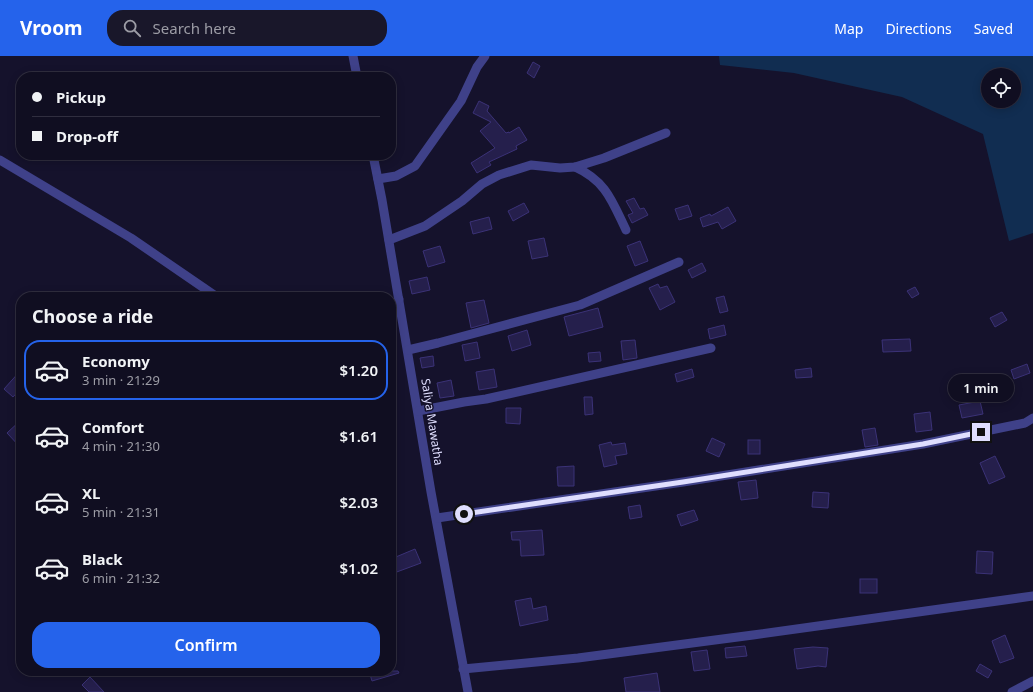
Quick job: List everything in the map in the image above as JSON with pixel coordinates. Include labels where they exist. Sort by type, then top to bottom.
[{"type":"street","points":[[353,56],[356,72]]},
{"type":"street","points":[[378,179],[396,176],[415,166],[461,101],[477,67],[485,56]]},
{"type":"street","points":[[389,240],[425,226],[462,201],[482,184],[499,175],[531,165],[560,168],[575,167],[604,158],[666,134]]},
{"type":"street","points":[[0,160],[132,238],[210,292]]},
{"type":"street","name":"Saliya Mawatha","points":[[374,160],[436,518],[468,692]]},
{"type":"street","points":[[575,167],[588,173],[607,191],[626,230]]},
{"type":"street","points":[[408,350],[580,305],[679,262]]},
{"type":"street","points":[[396,302],[399,299]]},
{"type":"street","points":[[418,411],[486,399],[711,348]]},
{"type":"street","points":[[436,518],[675,484],[923,444],[1025,423],[1033,418]]},
{"type":"street","points":[[463,669],[578,658],[1033,596]]},
{"type":"street","points":[[1012,692],[1033,681]]},
{"type":"water","points":[[719,56],[1033,56],[1033,233],[1009,241],[983,134],[902,97],[794,73],[720,65]]},
{"type":"building","points":[[533,62],[540,66],[534,78],[527,73]]},
{"type":"building","points":[[479,101],[489,106],[487,111],[506,133],[509,133],[519,127],[527,140],[516,146],[517,149],[489,162],[491,165],[477,173],[471,163],[495,148],[480,131],[491,122],[473,113]]},
{"type":"building","points":[[634,198],[640,209],[644,208],[648,215],[632,223],[628,215],[633,213],[626,201]]},
{"type":"building","points":[[524,203],[529,212],[513,221],[508,211]]},
{"type":"building","points":[[688,205],[692,216],[679,220],[675,209]]},
{"type":"building","points":[[728,207],[736,221],[722,229],[718,222],[703,227],[700,218],[710,214],[711,216]]},
{"type":"building","points":[[489,217],[492,229],[473,234],[470,222]]},
{"type":"building","points":[[544,238],[548,256],[532,259],[528,241]]},
{"type":"building","points":[[640,241],[648,261],[635,266],[627,246]]},
{"type":"building","points":[[440,246],[445,262],[428,267],[423,251]]},
{"type":"building","points":[[702,263],[706,271],[692,278],[688,270]]},
{"type":"building","points":[[427,277],[430,290],[412,294],[409,281]]},
{"type":"building","points":[[658,284],[660,288],[667,286],[675,302],[660,310],[649,288]]},
{"type":"building","points":[[915,287],[919,294],[912,298],[907,291]]},
{"type":"building","points":[[724,296],[728,311],[720,313],[716,298]]},
{"type":"building","points":[[484,300],[489,323],[471,328],[466,303]]},
{"type":"building","points":[[598,308],[603,327],[569,336],[564,317]]},
{"type":"building","points":[[1002,312],[1007,320],[995,327],[990,318]]},
{"type":"building","points":[[724,325],[726,335],[710,339],[708,329]]},
{"type":"building","points":[[527,330],[531,345],[512,351],[508,336]]},
{"type":"building","points":[[910,339],[911,351],[883,352],[882,340]]},
{"type":"building","points":[[635,340],[637,358],[623,360],[621,341]]},
{"type":"building","points":[[477,342],[480,358],[465,361],[462,345]]},
{"type":"building","points":[[600,352],[601,361],[589,362],[588,353]]},
{"type":"building","points":[[433,356],[434,366],[422,368],[420,358]]},
{"type":"building","points":[[1027,364],[1030,373],[1014,379],[1011,370]]},
{"type":"building","points":[[811,368],[812,377],[796,378],[795,370]]},
{"type":"building","points":[[494,369],[497,387],[479,390],[476,372]]},
{"type":"building","points":[[692,369],[694,377],[677,382],[675,374]]},
{"type":"building","points":[[16,376],[16,394],[13,397],[4,389]]},
{"type":"building","points":[[451,380],[454,396],[440,398],[437,383]]},
{"type":"building","points":[[584,397],[592,397],[593,414],[585,415]]},
{"type":"building","points":[[980,401],[983,414],[962,418],[959,405]]},
{"type":"building","points":[[506,408],[521,408],[520,424],[506,423]]},
{"type":"building","points":[[930,412],[932,430],[916,432],[914,414]]},
{"type":"building","points":[[16,425],[16,443],[7,433]]},
{"type":"building","points":[[875,428],[878,445],[865,447],[862,430]]},
{"type":"building","points":[[712,438],[725,444],[719,457],[706,451]]},
{"type":"building","points":[[748,440],[760,440],[760,454],[748,454]]},
{"type":"building","points":[[611,442],[612,445],[625,443],[627,454],[615,456],[617,464],[604,467],[599,445]]},
{"type":"building","points":[[995,456],[1005,477],[989,484],[980,463]]},
{"type":"building","points":[[574,466],[574,486],[558,486],[557,467]]},
{"type":"building","points":[[756,480],[758,498],[741,500],[738,482]]},
{"type":"building","points":[[813,492],[829,493],[828,508],[812,507]]},
{"type":"building","points":[[640,505],[642,517],[630,519],[628,507]]},
{"type":"building","points":[[694,510],[698,520],[681,526],[677,515]]},
{"type":"building","points":[[542,530],[544,555],[521,556],[520,540],[512,540],[511,532]]},
{"type":"building","points":[[415,549],[421,563],[396,572],[396,557]]},
{"type":"building","points":[[977,551],[993,552],[992,574],[976,573]]},
{"type":"building","points":[[860,579],[877,579],[877,593],[860,593]]},
{"type":"building","points":[[531,598],[533,609],[546,606],[548,620],[520,626],[515,601]]},
{"type":"building","points":[[1005,635],[1014,658],[1000,663],[992,641]]},
{"type":"building","points":[[745,646],[747,656],[726,658],[725,648]]},
{"type":"building","points":[[813,647],[828,648],[826,667],[818,666],[797,669],[794,649]]},
{"type":"building","points":[[707,650],[710,669],[694,671],[691,652]]},
{"type":"building","points":[[980,664],[992,671],[988,678],[976,671]]},
{"type":"building","points":[[657,673],[660,692],[626,692],[624,678]]},
{"type":"building","points":[[370,676],[389,676],[372,681]]},
{"type":"building","points":[[90,677],[104,692],[89,692],[82,685]]},
{"type":"route","points":[[464,514],[559,501],[923,444],[981,432]]}]
